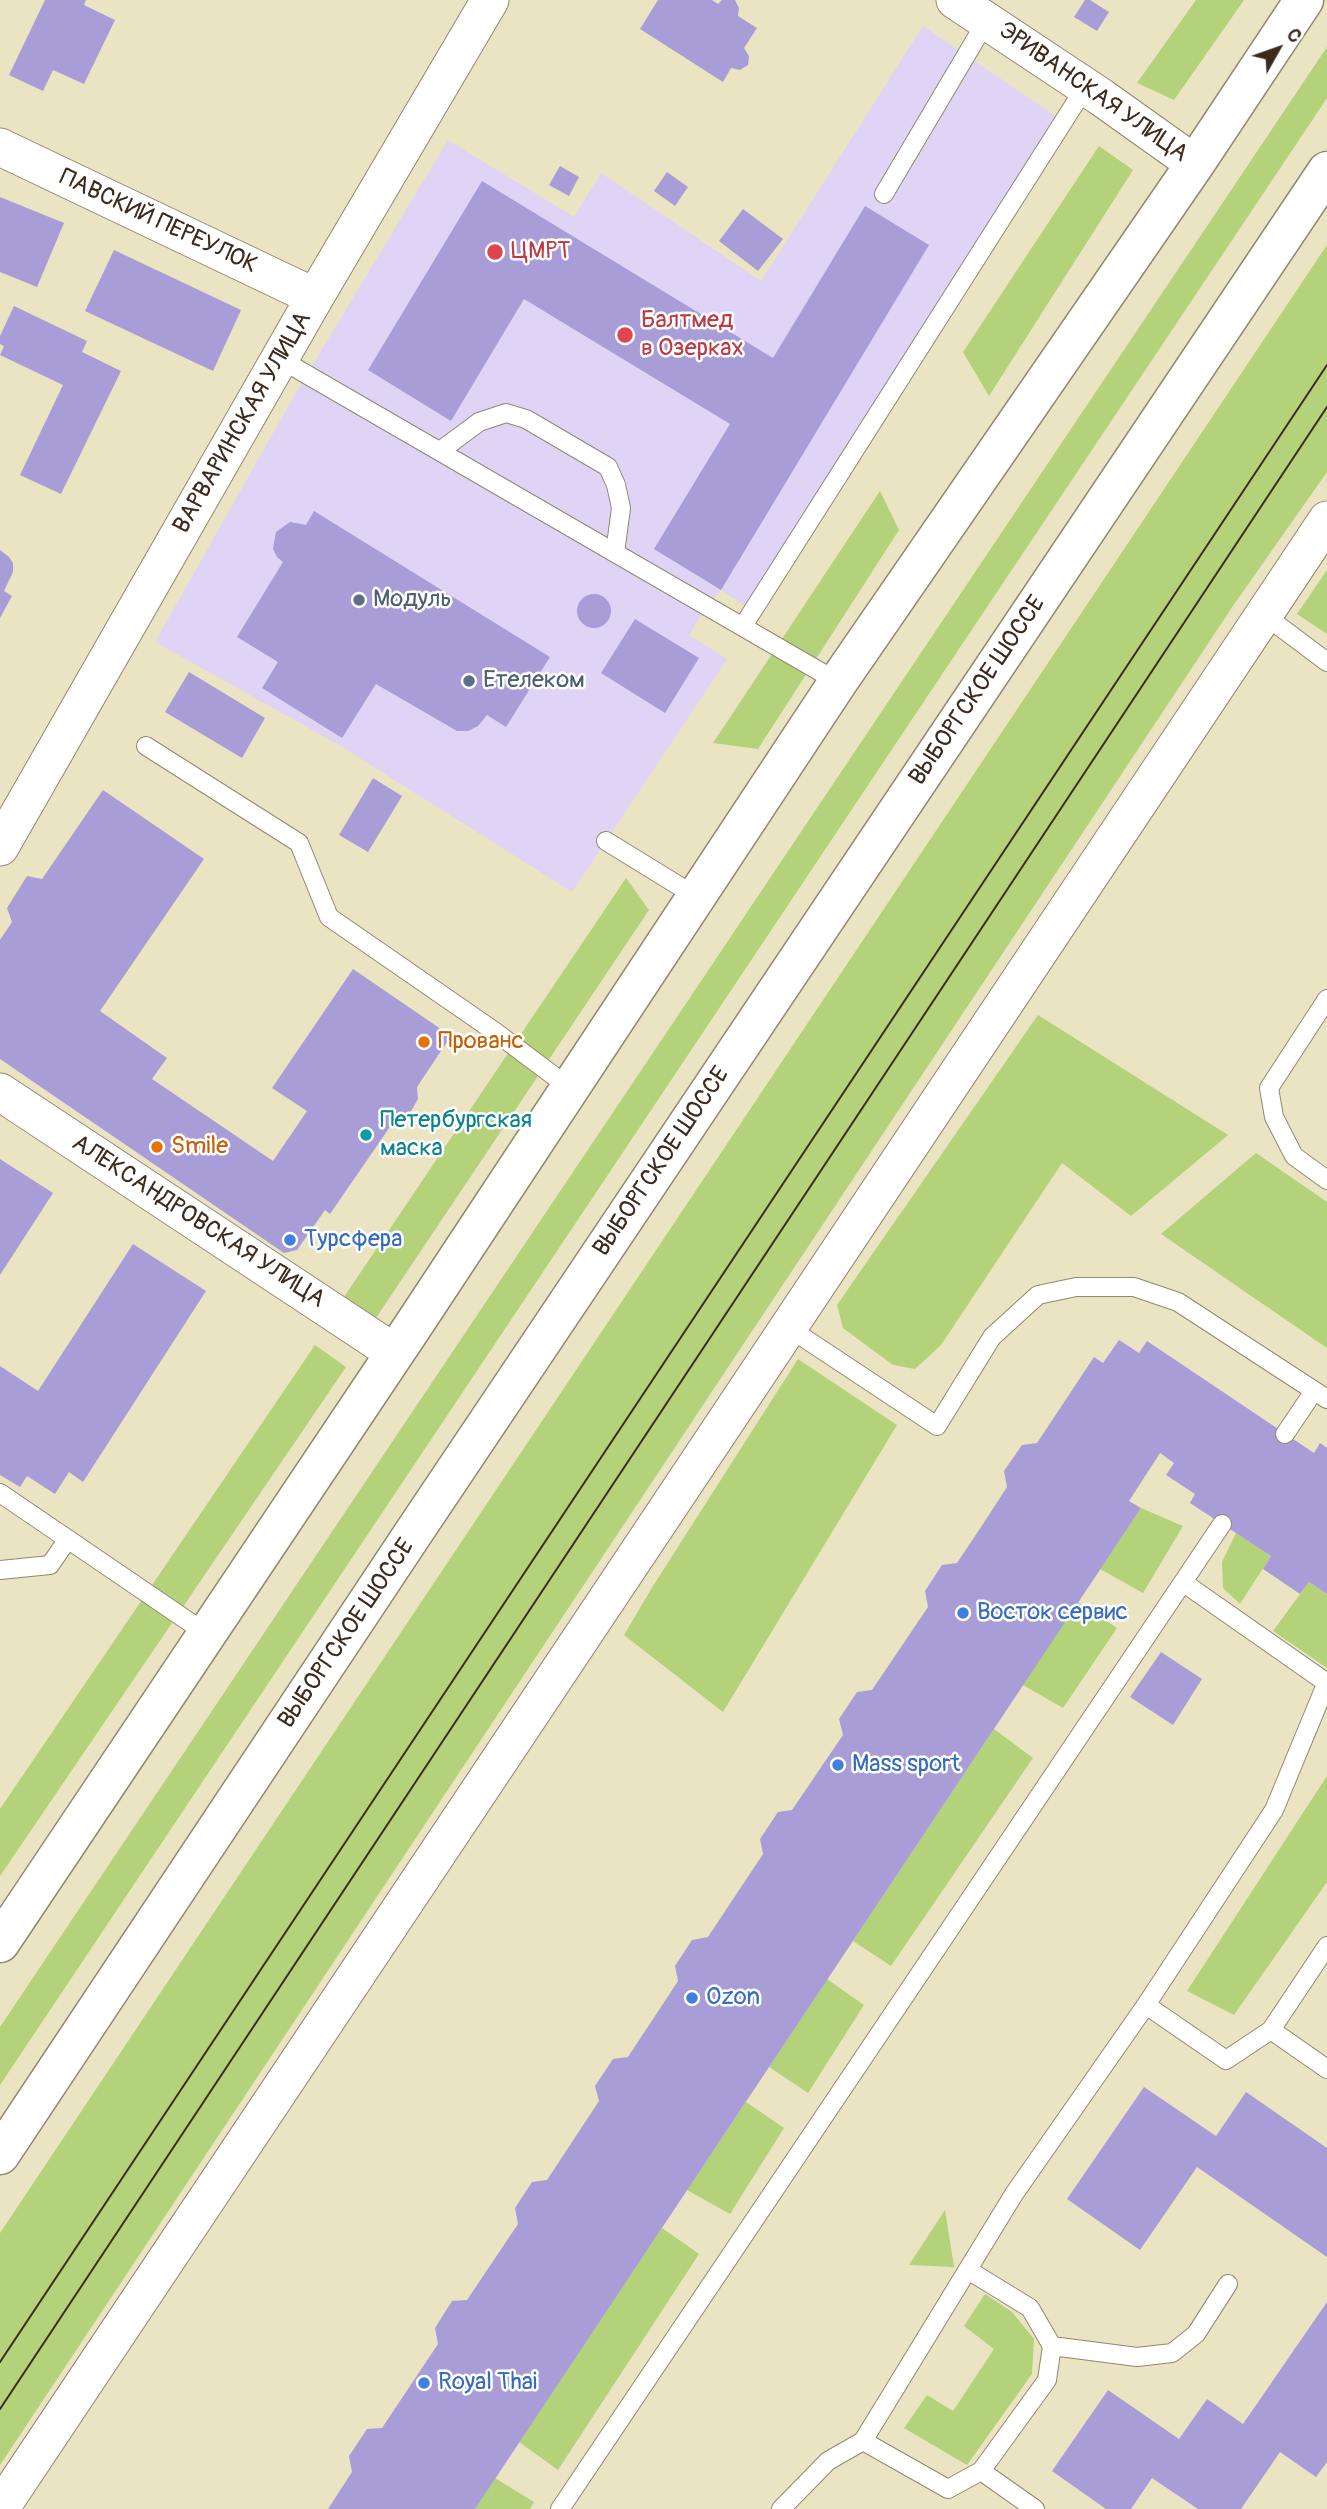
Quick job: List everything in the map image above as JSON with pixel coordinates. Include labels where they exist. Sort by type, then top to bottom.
[{"type":"main road","points":[[0,1943],[395,1353],[838,682],[1195,164],[1304,0]]},
{"type":"main road","name":"ВЫБОРГСКОЕ ШОССЕ","points":[[0,2155],[426,1514],[1327,171]]},
{"type":"street","name":"ВАРВАРИНСКАЯ УЛИЦА","points":[[0,847],[315,298],[490,0]]},
{"type":"street","name":"ЭРИВАНСКАЯ УЛИЦА","points":[[955,0],[1086,86],[1195,164]]},
{"type":"street","name":"ПАВСКИЙ ПЕРЕУЛОК","points":[[0,147],[315,298]]},
{"type":"street","points":[[0,2509],[1327,520]]},
{"type":"street","name":"АЛЕКСАНДРОВСКАЯ УЛИЦА","points":[[0,1092],[395,1353]]},
{"type":"lane","points":[[884,194],[987,20]]},
{"type":"lane","points":[[743,626],[1086,86]]},
{"type":"lane","points":[[280,359],[838,682]]},
{"type":"lane","points":[[440,451],[479,422],[506,413],[526,419],[608,467],[616,485],[621,508],[615,553]]},
{"type":"lane","points":[[1263,614],[1327,662]]},
{"type":"lane","points":[[146,746],[299,843],[329,917],[494,1031],[570,1088]]},
{"type":"lane","points":[[606,841],[697,897]]},
{"type":"lane","points":[[1327,999],[1269,1088],[1274,1117],[1294,1156],[1327,1180]]},
{"type":"lane","points":[[789,1328],[937,1426],[992,1337],[1038,1295],[1076,1287],[1134,1287],[1178,1302],[1321,1395],[1285,1434]]},
{"type":"lane","points":[[0,1493],[207,1634]]},
{"type":"lane","points":[[560,2509],[1222,1524]]},
{"type":"lane","points":[[0,1570],[50,1566],[68,1539]]},
{"type":"lane","points":[[780,2509],[828,2461],[863,2441],[1014,2194],[1146,2005],[1274,1810],[1327,1682],[1184,1583]]},
{"type":"lane","points":[[1146,2005],[1226,2060],[1271,2030],[1327,1946]]},
{"type":"lane","points":[[1271,2030],[1327,2068]]},
{"type":"lane","points":[[863,2441],[948,2489],[981,2472],[1047,2380],[1052,2346],[1030,2308],[968,2270]]},
{"type":"lane","points":[[1052,2346],[1137,2357],[1172,2353],[1196,2334],[1228,2284]]},
{"type":"lane","points":[[981,2472],[1035,2509]]},
{"type":"shaded area","name":"Балтмед в Озерках","points":[[923,26],[1057,117],[748,608],[721,590],[707,606],[689,635],[727,659],[572,892],[339,745],[155,642],[294,396],[448,140],[574,217],[601,173],[761,281]]},
{"type":"green space","points":[[1196,0],[1244,0],[1174,100],[1137,83]]},
{"type":"green space","points":[[1327,47],[1327,98],[0,2085],[0,2027]]},
{"type":"green space","points":[[1099,146],[1133,170],[989,396],[963,352]]},
{"type":"green space","points":[[1327,245],[1327,472],[1235,603],[0,2465],[0,2233]]},
{"type":"green space","points":[[880,491],[899,530],[758,749],[713,743]]},
{"type":"green space","points":[[1327,570],[1327,634],[1297,614]]},
{"type":"green space","points":[[626,878],[649,910],[376,1318],[344,1297]]},
{"type":"green space","points":[[1038,1015],[1228,1135],[1131,1216],[1062,1163],[941,1345],[915,1369],[893,1365],[843,1328],[837,1305]]},
{"type":"green space","points":[[1256,1153],[1327,1202],[1327,1348],[1161,1234]]},
{"type":"green space","points":[[315,1345],[346,1367],[0,1876],[0,1809]]},
{"type":"green space","points":[[798,1359],[897,1425],[723,1712],[624,1635]]},
{"type":"green space","points":[[1141,1508],[1183,1526],[1143,1593],[1100,1569]]},
{"type":"green space","points":[[1236,1533],[1271,1556],[1240,1604],[1223,1588],[1222,1562]]},
{"type":"green space","points":[[1309,1582],[1327,1594],[1327,1668],[1273,1631]]},
{"type":"green space","points":[[1078,1602],[1117,1628],[1063,1708],[1023,1685]]},
{"type":"green space","points":[[994,1729],[1033,1758],[891,1966],[853,1941]]},
{"type":"green space","points":[[1327,1776],[1327,1882],[1234,2015],[1187,1991]]},
{"type":"green space","points":[[827,1979],[864,2005],[808,2093],[769,2067]]},
{"type":"green space","points":[[746,2102],[784,2128],[730,2214],[687,2190]]},
{"type":"green space","points":[[945,2210],[954,2267],[909,2265]]},
{"type":"green space","points":[[662,2228],[699,2254],[558,2470],[519,2442]]},
{"type":"green space","points":[[985,2294],[1012,2312],[1034,2339],[1032,2374],[967,2465],[904,2428],[927,2395],[953,2411],[994,2349],[964,2326]]},
{"type":"green space","points":[[495,2478],[534,2502],[530,2509],[475,2509]]},
{"type":"building","points":[[45,0],[86,0],[84,5],[115,20],[84,84],[53,70],[43,91],[9,75]]},
{"type":"building","points":[[658,0],[712,0],[718,4],[722,0],[735,0],[739,8],[738,16],[757,28],[744,48],[749,56],[748,65],[740,70],[731,68],[723,82],[640,29]]},
{"type":"building","points":[[1085,0],[1090,0],[1109,12],[1097,31],[1074,17]]},
{"type":"building","points":[[560,166],[579,177],[569,196],[549,185]]},
{"type":"building","points":[[667,172],[688,187],[675,206],[654,191]]},
{"type":"building","points":[[482,181],[773,358],[865,206],[929,245],[721,590],[654,549],[730,424],[524,299],[451,421],[368,370]]},
{"type":"building","points":[[0,197],[64,223],[37,287],[0,272]]},
{"type":"building","points":[[743,209],[783,239],[758,271],[719,241]]},
{"type":"building","points":[[114,250],[241,310],[213,371],[85,311]]},
{"type":"building","points":[[14,306],[87,341],[82,352],[121,371],[61,494],[20,475],[63,385],[0,355],[4,346],[0,344],[0,336]]},
{"type":"building","name":"Модуль","points":[[314,511],[550,657],[506,727],[487,715],[478,726],[468,731],[457,731],[376,684],[342,738],[262,688],[278,662],[237,637],[283,562],[273,549],[276,532],[290,522],[306,525]]},
{"type":"building","points":[[0,550],[13,563],[13,572],[4,591],[12,596],[0,618]]},
{"type":"building","points":[[594,594],[606,599],[611,611],[606,623],[594,628],[582,623],[577,611],[582,599]]},
{"type":"building","points":[[635,619],[699,658],[665,713],[601,673]]},
{"type":"building","points":[[189,672],[265,718],[242,758],[165,712]]},
{"type":"building","points":[[373,778],[402,796],[368,852],[339,835]]},
{"type":"building","points":[[103,790],[204,859],[100,1011],[167,1058],[152,1079],[273,1161],[307,1111],[272,1088],[353,969],[451,1036],[417,1087],[418,1099],[410,1113],[396,1118],[330,1214],[325,1210],[297,1250],[284,1253],[0,1059],[0,940],[12,922],[7,908],[27,876],[42,879]]},
{"type":"building","points":[[0,1159],[53,1193],[0,1275]]},
{"type":"building","points":[[133,1244],[206,1291],[83,1482],[69,1472],[55,1494],[27,1476],[20,1487],[0,1475],[0,1366],[38,1391]]},
{"type":"building","points":[[1119,1340],[1139,1353],[1147,1341],[1314,1453],[1320,1443],[1327,1448],[1327,1594],[1309,1582],[1300,1594],[1263,1569],[1271,1556],[1190,1503],[1195,1494],[1166,1475],[1174,1463],[1160,1453],[1129,1501],[1141,1508],[475,2509],[328,2509],[352,2472],[349,2456],[367,2429],[382,2428],[438,2344],[435,2328],[452,2301],[467,2300],[518,2224],[515,2208],[532,2182],[547,2180],[599,2101],[595,2086],[613,2059],[628,2057],[678,1981],[675,1966],[692,1940],[708,1937],[763,1854],[760,1839],[778,1812],[792,1810],[843,1735],[839,1719],[857,1692],[872,1690],[928,1607],[925,1591],[942,1565],[957,1563],[1007,1487],[1004,1471],[1022,1445],[1037,1443],[1094,1357],[1103,1363]]},
{"type":"building","points":[[1161,1652],[1202,1679],[1173,1725],[1130,1697]]},
{"type":"building","points":[[1144,2087],[1216,2136],[1246,2092],[1327,2148],[1327,2257],[1197,2167],[1140,2250],[1067,2199]]},
{"type":"building","points":[[1327,2302],[1327,2462],[1316,2477],[1280,2452],[1241,2509],[1198,2509],[1152,2478],[1131,2509],[1106,2509],[1052,2471],[1108,2390],[1179,2439],[1207,2399],[1243,2424]]},
{"type":"tram line","points":[[0,2362],[1327,365]]},
{"type":"tram line","points":[[0,2409],[1327,407]]},
{"type":"place","name":"ЦМРТ","points":[[495,252]]},
{"type":"place","name":"Балтмед в Озерках","points":[[625,335]]},
{"type":"place","name":"Модуль","points":[[359,600]]},
{"type":"place","name":"Етелеком","points":[[469,681]]},
{"type":"place","name":"Прованс","points":[[424,1042]]},
{"type":"place","name":"Петербургская маска","points":[[366,1135]]},
{"type":"place","name":"Smile","points":[[157,1147]]},
{"type":"place","name":"Турсфера","points":[[290,1240]]},
{"type":"place","name":"Восток сервис","points":[[963,1613]]},
{"type":"place","name":"Mass sport","points":[[838,1765]]},
{"type":"place","name":"Ozon","points":[[692,1998]]},
{"type":"place","name":"Royal Thai","points":[[424,2383]]}]
